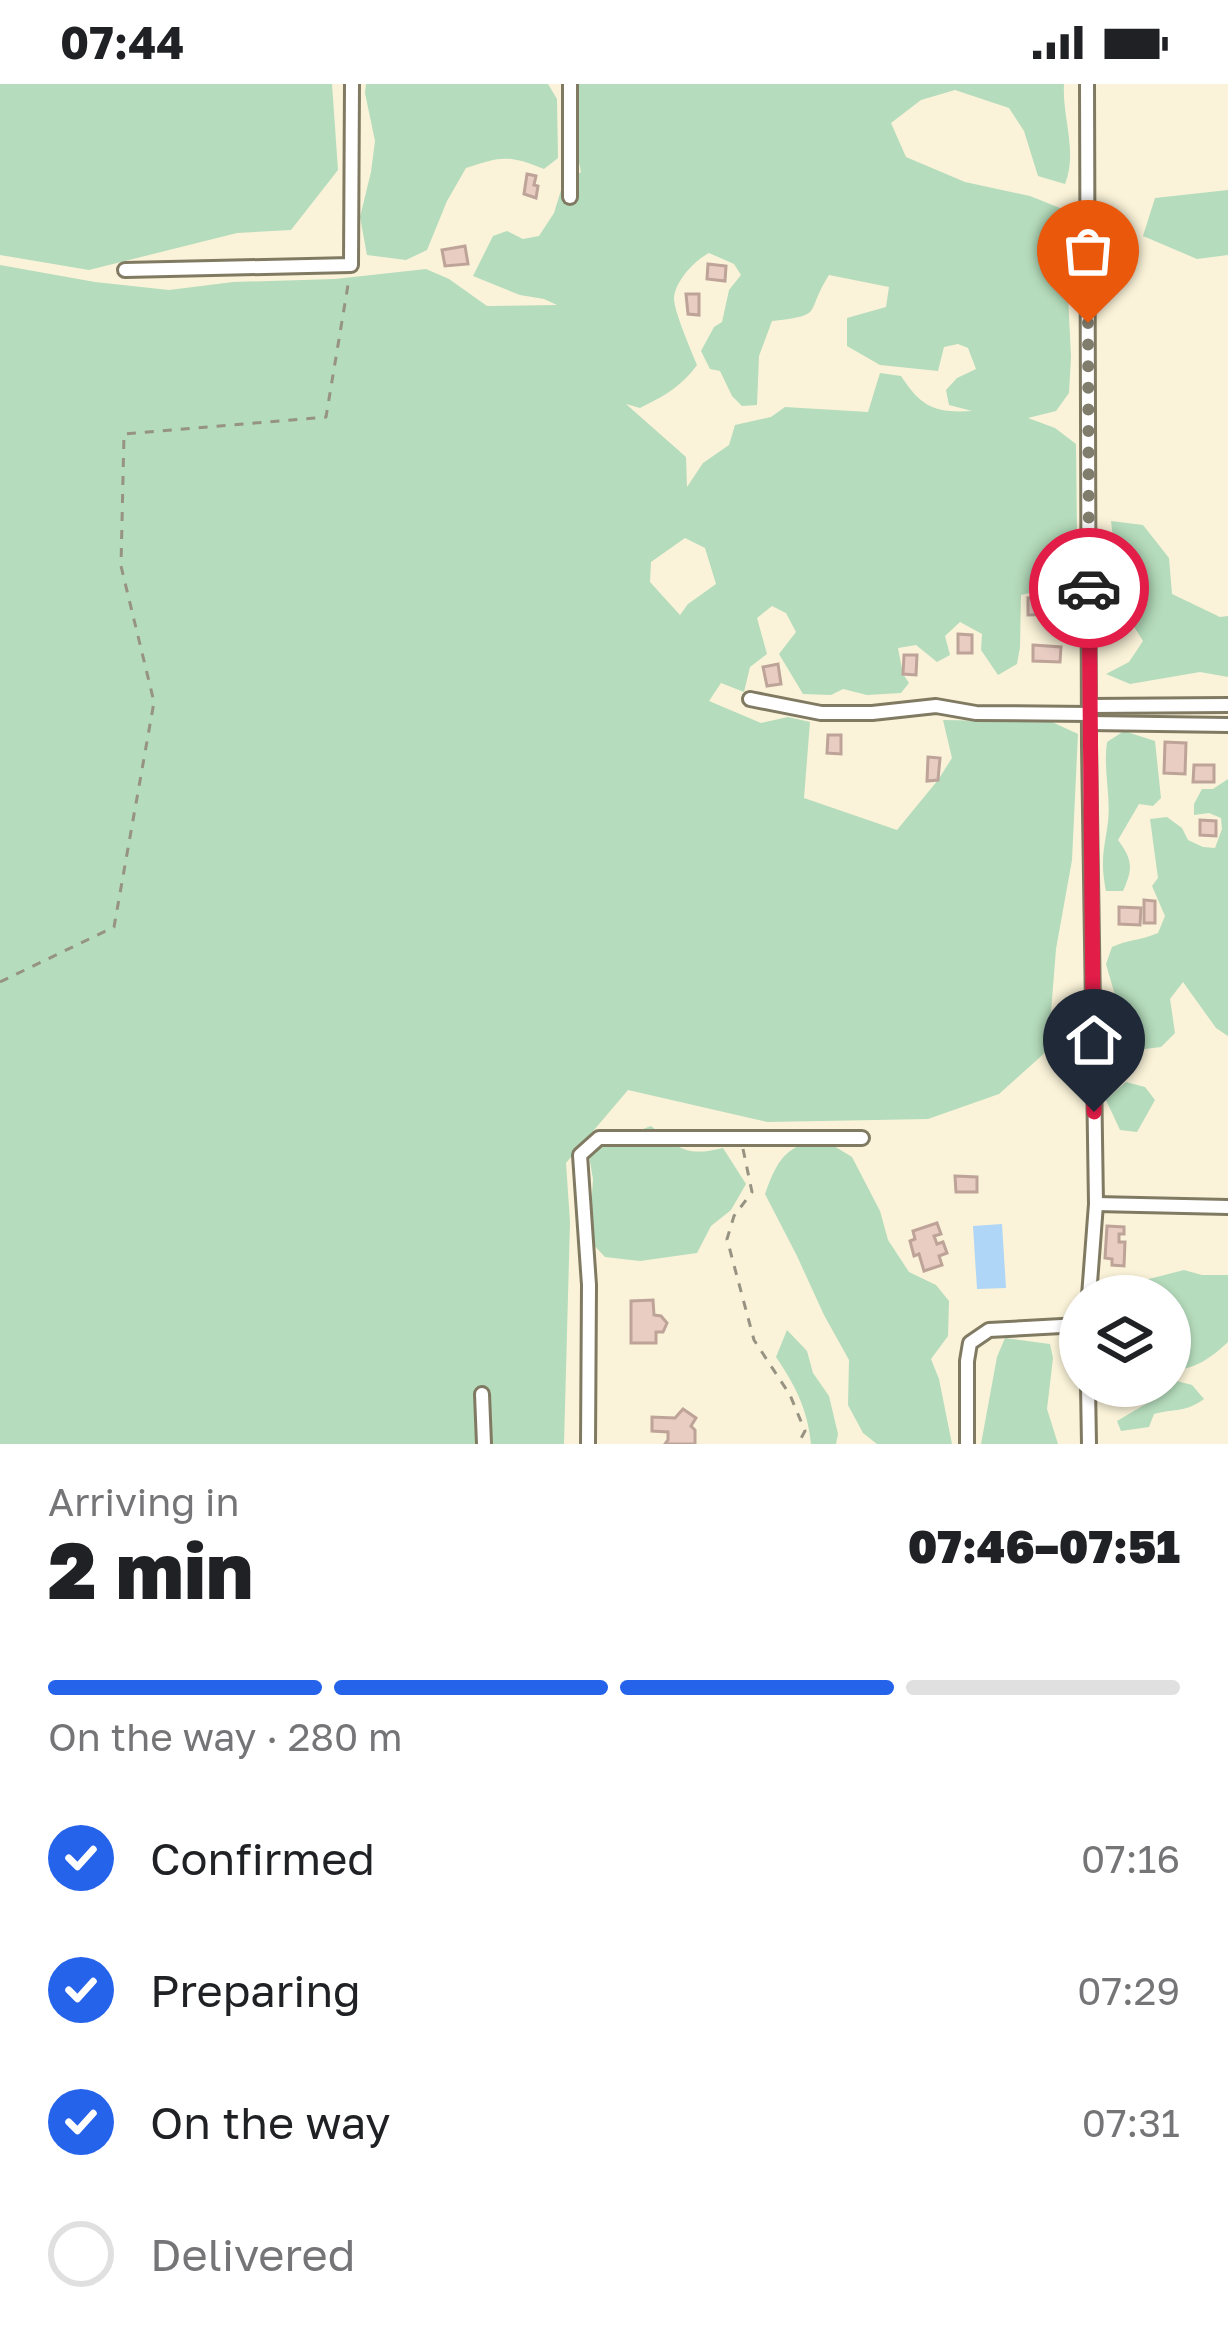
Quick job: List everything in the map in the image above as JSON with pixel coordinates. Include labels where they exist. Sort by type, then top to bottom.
[{"type":"street","points":[[125,270],[351,266],[352,84]]},
{"type":"street","points":[[570,84],[570,197]]},
{"type":"street","points":[[1087,84],[1096,1204],[1091,1275]]},
{"type":"street","points":[[750,699],[821,713],[936,706],[976,713],[1089,714],[1228,724]]},
{"type":"street","points":[[1089,714],[1228,705]]},
{"type":"street","points":[[588,1444],[589,1285],[580,1155],[599,1138],[862,1138]]},
{"type":"street","points":[[1096,1204],[1228,1208]]},
{"type":"street","points":[[967,1444],[970,1343],[989,1330],[1059,1326]]},
{"type":"street","points":[[482,1394],[484,1444]]},
{"type":"street","points":[[1088,1407],[1089,1444]]},
{"type":"path","points":[[0,982],[114,927],[154,702],[121,566],[124,434],[326,417],[351,266]]},
{"type":"path","points":[[742,1139],[752,1192],[734,1216],[727,1240],[754,1340],[790,1396],[805,1431],[798,1444]]},
{"type":"green space","points":[[0,84],[332,84],[338,170],[291,230],[237,233],[89,270],[0,255]]},
{"type":"green space","points":[[366,84],[548,84],[557,99],[558,158],[544,169],[505,159],[466,168],[427,250],[406,260],[367,255],[360,217],[375,141]]},
{"type":"green space","points":[[573,84],[1064,84],[1070,147],[1065,184],[1038,176],[1024,131],[1009,108],[955,90],[921,100],[891,123],[906,157],[965,182],[1030,196],[1060,208],[1072,230],[1069,393],[1056,411],[1028,418],[1055,428],[1076,444],[1077,532],[1069,594],[1041,590],[1021,595],[1017,664],[998,675],[981,650],[982,634],[960,622],[945,636],[950,655],[937,662],[916,645],[898,648],[909,683],[901,693],[867,695],[843,689],[831,695],[803,694],[779,654],[796,632],[786,613],[772,606],[757,618],[767,654],[750,667],[744,692],[721,683],[709,701],[761,723],[788,717],[810,722],[804,798],[897,830],[952,758],[943,720],[1039,716],[1078,734],[1072,860],[1056,949],[1048,1050],[999,1094],[928,1119],[767,1122],[628,1090],[566,1163],[570,1222],[564,1444],[0,1444],[0,265],[169,290],[426,269],[487,306],[557,305],[473,276],[493,236],[507,231],[523,239],[539,236],[554,213],[562,187],[581,172],[574,138]],"holes":[[[709,253],[734,264],[741,275],[729,290],[722,322],[701,351],[742,406],[757,405],[759,356],[772,321],[807,314],[829,275],[889,287],[886,307],[847,318],[847,346],[880,365],[938,371],[944,347],[968,348],[976,369],[946,390],[949,405],[972,411],[930,406],[901,376],[880,373],[868,412],[785,407],[771,417],[735,425],[729,445],[703,463],[687,487],[686,457],[626,404],[640,408],[657,399],[697,365],[674,299],[686,272]],[[685,538],[705,548],[716,584],[680,615],[650,582],[651,562]]]},
{"type":"green space","points":[[1228,190],[1228,255],[1197,259],[1143,236],[1155,198]]},
{"type":"green space","points":[[1111,521],[1143,525],[1169,558],[1172,594],[1220,617],[1228,616],[1228,677],[1200,672],[1130,684],[1106,674],[1129,662],[1143,641],[1125,612],[1135,590],[1115,554]]},
{"type":"green space","points":[[1124,731],[1155,741],[1161,798],[1153,806],[1139,804],[1118,840],[1129,859],[1123,891],[1106,891],[1107,742]]},
{"type":"green space","points":[[1228,779],[1228,1036],[1216,1028],[1183,982],[1170,999],[1175,1033],[1161,1047],[1129,1051],[1120,1039],[1121,1016],[1106,964],[1112,947],[1158,933],[1165,916],[1152,886],[1158,878],[1150,819],[1167,817],[1182,828],[1188,840],[1215,848],[1221,818],[1209,813],[1194,815],[1194,804],[1202,789],[1213,789]]},
{"type":"green space","points":[[1126,1082],[1145,1087],[1155,1100],[1137,1132],[1120,1130],[1106,1100]]},
{"type":"green space","points":[[651,1126],[684,1149],[723,1148],[746,1184],[731,1210],[711,1226],[697,1253],[640,1261],[605,1257],[589,1240],[593,1179],[588,1150]]},
{"type":"green space","points":[[819,1137],[852,1157],[880,1211],[888,1240],[909,1272],[936,1285],[949,1301],[948,1336],[931,1359],[952,1444],[877,1444],[863,1433],[848,1405],[849,1360],[765,1194],[783,1157]]},
{"type":"green space","points":[[1184,1270],[1228,1275],[1228,1342],[1191,1366],[1191,1275],[1164,1275]]},
{"type":"green space","points":[[787,1330],[807,1351],[813,1373],[829,1396],[836,1444],[811,1444],[800,1398],[776,1357]]},
{"type":"green space","points":[[1005,1338],[1050,1344],[1053,1358],[1047,1409],[1058,1444],[981,1444],[997,1357]]},
{"type":"green space","points":[[1191,1385],[1192,1385],[1204,1399],[1191,1405]]},
{"type":"green space","points":[[1141,1407],[1187,1407],[1154,1414],[1149,1427],[1121,1431],[1117,1421]]},
{"type":"water","points":[[1002,1224],[1006,1288],[977,1289],[973,1226]]},
{"type":"building","points":[[527,174],[536,176],[536,198],[524,194]]},
{"type":"building","points":[[465,246],[468,264],[445,266],[442,250]]},
{"type":"building","points":[[708,264],[726,266],[725,281],[707,279]]},
{"type":"building","points":[[686,294],[699,294],[699,315],[688,314]]},
{"type":"building","points":[[1061,597],[1061,614],[1028,615],[1028,598]]},
{"type":"building","points":[[958,634],[972,635],[972,653],[958,653]]},
{"type":"building","points":[[1033,645],[1061,647],[1060,662],[1033,661]]},
{"type":"building","points":[[904,655],[917,655],[916,675],[903,674]]},
{"type":"building","points":[[778,664],[781,684],[767,686],[763,667]]},
{"type":"building","points":[[828,735],[841,735],[841,754],[827,753]]},
{"type":"building","points":[[1165,742],[1186,743],[1185,774],[1164,773]]},
{"type":"building","points":[[928,757],[940,758],[938,780],[927,781]]},
{"type":"building","points":[[1194,765],[1214,765],[1214,782],[1193,782]]},
{"type":"building","points":[[1200,820],[1216,821],[1216,836],[1200,835]]},
{"type":"building","points":[[1144,900],[1155,901],[1155,923],[1144,923]]},
{"type":"building","points":[[1119,907],[1141,908],[1140,925],[1119,924]]},
{"type":"building","points":[[955,1176],[977,1177],[977,1192],[956,1192]]},
{"type":"building","points":[[937,1223],[941,1234],[934,1236],[947,1253],[939,1256],[942,1265],[924,1271],[910,1241],[915,1239],[913,1231]]},
{"type":"building","points":[[1107,1226],[1124,1227],[1119,1242],[1125,1242],[1124,1266],[1112,1265],[1112,1259],[1105,1258]]},
{"type":"building","points":[[653,1300],[654,1315],[667,1323],[663,1332],[656,1332],[656,1343],[631,1343],[631,1301]]},
{"type":"building","points":[[683,1409],[696,1418],[691,1426],[695,1444],[665,1444],[668,1432],[652,1431],[652,1417],[675,1418]]},
{"type":"way so far","points":[[1088,323],[1089,588]]},
{"type":"route","points":[[1089,588],[1094,1112]]}]
